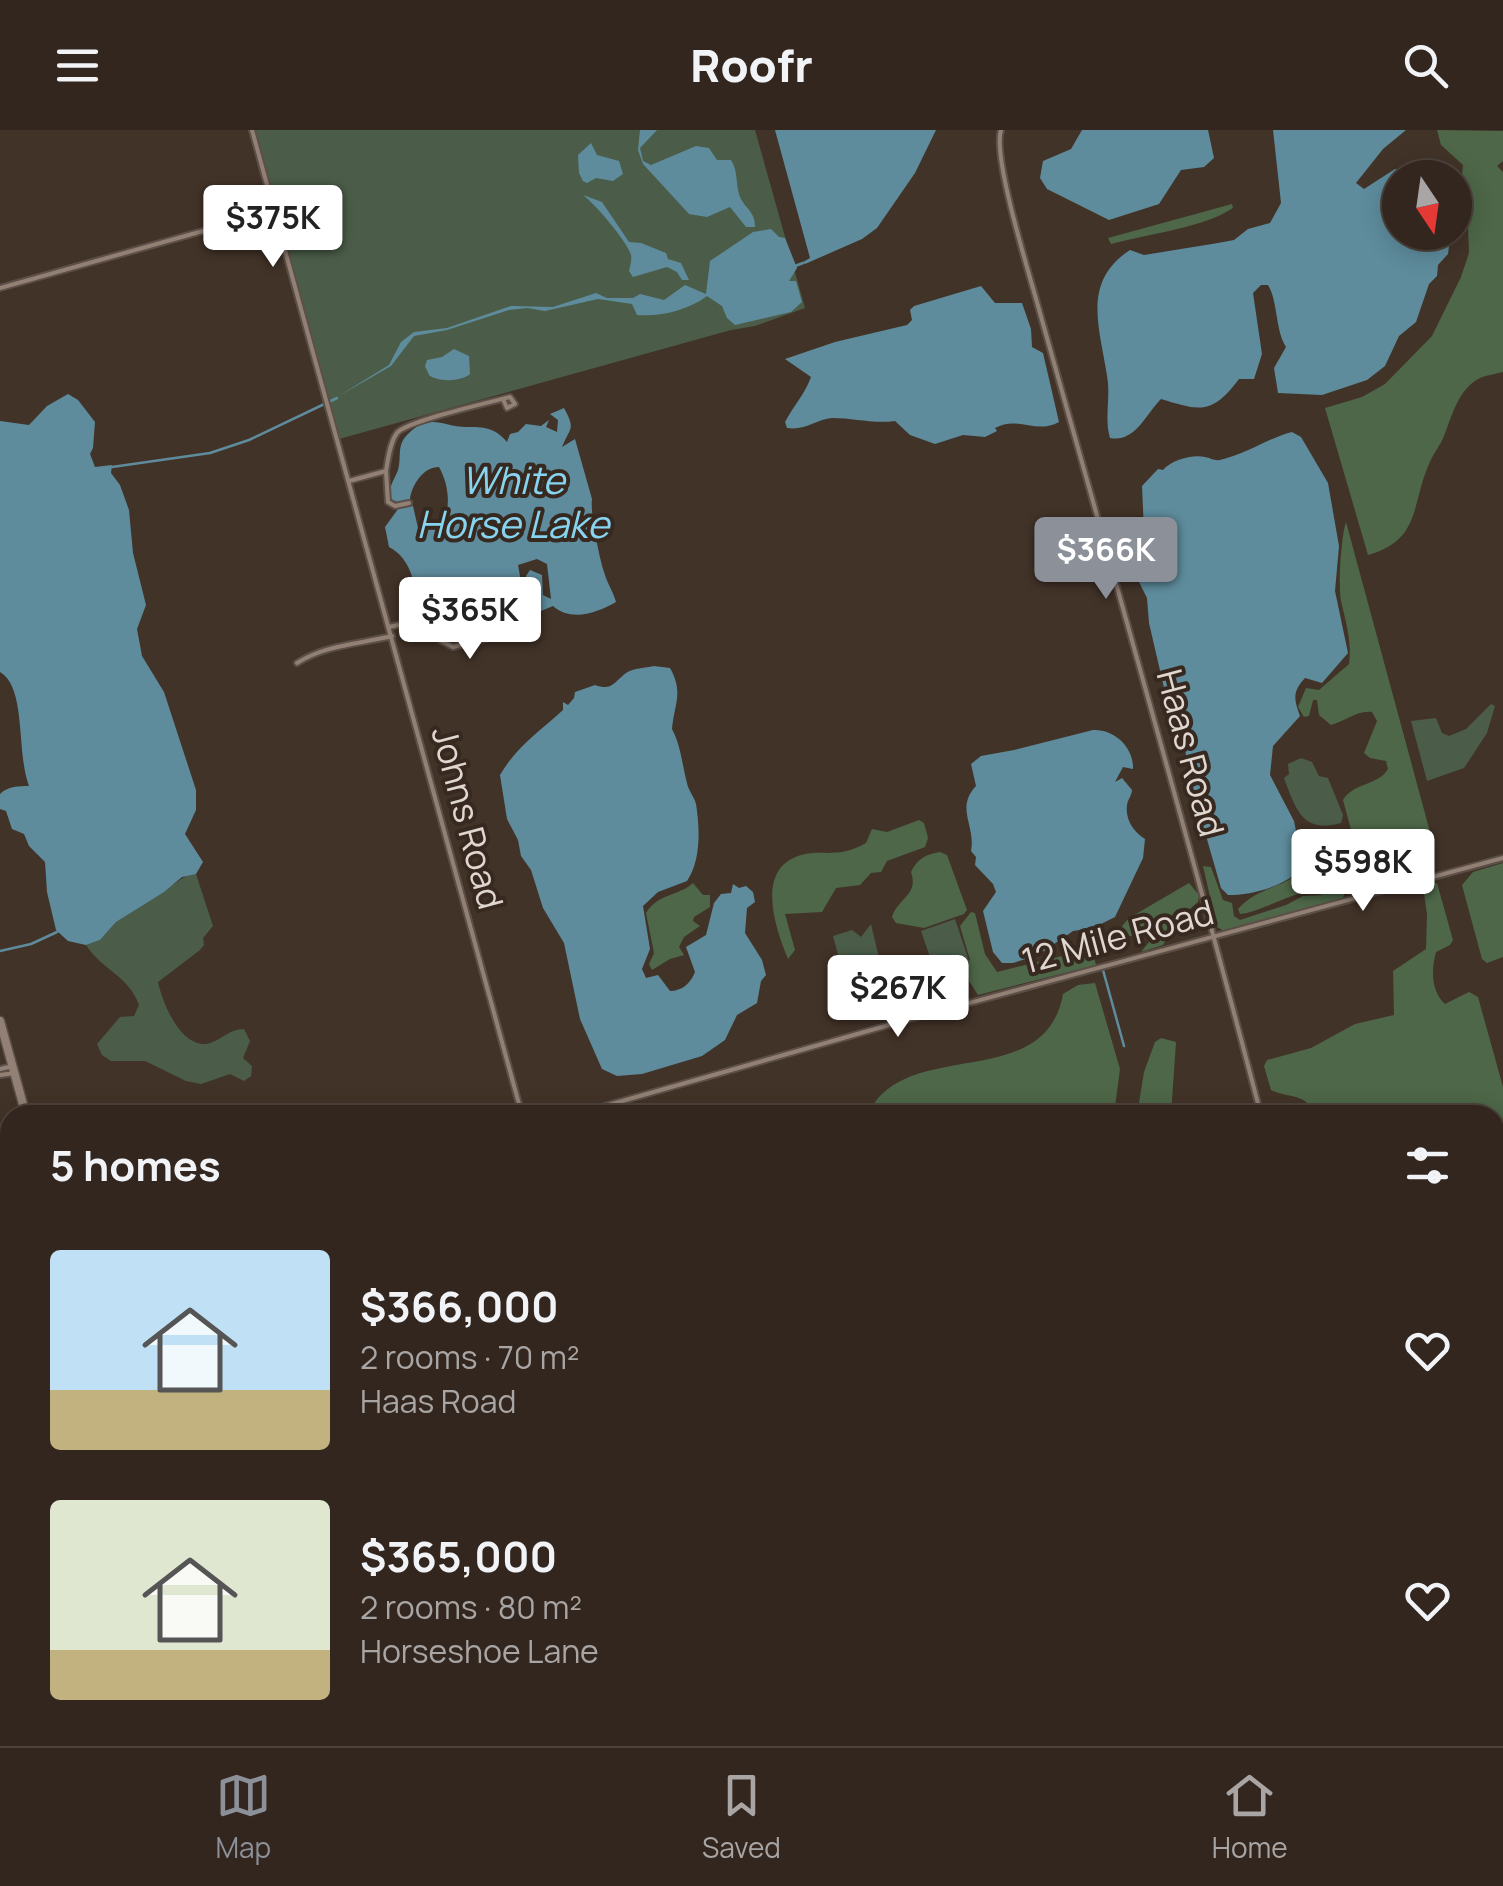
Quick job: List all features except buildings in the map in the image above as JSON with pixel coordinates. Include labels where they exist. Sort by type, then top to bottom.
[{"type":"street","name":"Johns Road","points":[[252,130],[519,1105]]},
{"type":"street","name":"Haas Road","points":[[1001,132],[998,145],[1018,233],[1103,529],[1258,1105]]},
{"type":"street","points":[[0,288],[274,211]]},
{"type":"street","points":[[409,503],[395,506],[388,502],[386,470],[394,437],[401,428],[502,399]]},
{"type":"street","points":[[349,481],[386,470]]},
{"type":"street","points":[[389,628],[426,619],[441,641],[460,647],[510,633],[510,619]]},
{"type":"street","points":[[297,663],[355,642],[392,636]]},
{"type":"street","name":"12 Mile Road","points":[[608,1105],[1503,858]]},
{"type":"street","points":[[0,1020],[23,1105]]},
{"type":"street","points":[[0,1072],[14,1070]]},
{"type":"green space","points":[[254,130],[755,130],[805,308],[755,326],[339,439]]},
{"type":"green space","points":[[1437,130],[1503,131],[1503,161],[1497,166],[1503,172],[1503,372],[1480,378],[1466,389],[1429,464],[1406,530],[1385,548],[1368,555],[1325,408],[1362,397],[1385,384],[1432,336],[1461,277],[1472,250],[1472,160],[1458,160],[1441,145]]},
{"type":"green space","points":[[1232,204],[1233,208],[1221,215],[1191,226],[1111,244],[1108,238]]},
{"type":"green space","points":[[1346,522],[1433,843],[1416,864],[1413,880],[1355,895],[1349,892],[1357,852],[1343,800],[1388,769],[1386,761],[1364,753],[1377,721],[1372,712],[1367,712],[1331,725],[1319,715],[1317,700],[1313,700],[1309,716],[1304,717],[1298,707],[1306,688],[1319,690],[1349,664],[1340,584]]},
{"type":"green space","points":[[1491,704],[1495,706],[1487,733],[1464,768],[1427,781],[1411,721],[1436,718],[1442,733],[1449,736],[1466,729]]},
{"type":"green space","points":[[1301,758],[1312,762],[1319,776],[1328,778],[1343,815],[1341,823],[1318,825],[1309,822],[1297,809],[1284,778],[1289,774],[1288,764]]},
{"type":"green space","points":[[919,820],[924,823],[928,838],[925,847],[887,861],[881,872],[871,873],[860,885],[836,888],[822,912],[785,914],[795,950],[788,959],[772,902],[777,874],[785,864],[807,854],[847,851],[866,843],[872,829],[887,832]]},
{"type":"green space","points":[[1336,831],[1339,836],[1334,863],[1317,892],[1299,894],[1240,914],[1238,909],[1246,901],[1290,879],[1306,866],[1304,841]]},
{"type":"green space","points":[[1344,833],[1349,834],[1352,856],[1343,899],[1224,931],[1217,927],[1203,866],[1211,867],[1223,900],[1232,903],[1234,916],[1240,920],[1303,896],[1321,895],[1338,867]]},
{"type":"green space","points":[[940,852],[947,855],[967,910],[924,928],[896,923],[892,917],[910,891],[913,867],[922,858]]},
{"type":"green space","points":[[1503,863],[1503,957],[1487,963],[1482,959],[1462,885],[1473,872]]},
{"type":"green space","points":[[189,874],[196,874],[213,926],[203,938],[200,950],[158,982],[160,990],[180,1031],[197,1043],[211,1043],[244,1029],[250,1041],[243,1058],[252,1066],[251,1076],[244,1081],[230,1074],[201,1084],[186,1081],[145,1061],[111,1061],[102,1055],[97,1044],[120,1017],[134,1016],[139,1005],[129,987],[86,945],[100,940],[116,922]]},
{"type":"green space","points":[[693,883],[703,895],[710,895],[710,907],[694,917],[693,921],[700,926],[684,937],[679,947],[684,955],[652,970],[649,964],[654,953],[646,913],[662,898]]},
{"type":"green space","points":[[1189,883],[1199,895],[1198,902],[1177,920],[1163,945],[1141,952],[1154,936],[1151,930],[1141,928],[1132,936],[1118,931],[1129,918]]},
{"type":"green space","points":[[1437,883],[1453,940],[1436,952],[1435,987],[1445,1004],[1469,992],[1478,997],[1503,1087],[1503,1105],[1309,1105],[1302,1099],[1271,1090],[1264,1066],[1267,1060],[1311,1048],[1355,1024],[1394,1015],[1393,971],[1426,949],[1423,887]]},
{"type":"green space","points":[[971,912],[975,913],[985,954],[997,972],[1062,956],[1090,944],[1096,965],[978,995],[969,981],[965,964],[970,960],[960,926]]},
{"type":"green space","points":[[955,919],[969,961],[935,972],[921,931]]},
{"type":"green space","points":[[871,924],[880,962],[866,965],[860,960],[856,967],[842,970],[833,936],[852,930],[861,937]]},
{"type":"green space","points":[[1095,983],[1120,1069],[1115,1105],[874,1105],[903,1080],[1012,1053],[1035,1041],[1053,1022],[1063,994],[1078,985]]},
{"type":"green space","points":[[1161,1038],[1176,1042],[1172,1105],[1139,1105],[1144,1072],[1155,1042]]},
{"type":"water","points":[[640,130],[657,130],[640,148],[643,161],[651,165],[696,146],[709,148],[717,160],[731,160],[739,195],[752,214],[755,227],[746,227],[730,207],[707,217],[689,214],[643,164],[638,150]]},
{"type":"water","points":[[775,130],[936,130],[915,173],[877,228],[862,239],[805,264],[810,258]]},
{"type":"water","points":[[1082,130],[1208,130],[1214,158],[1204,167],[1181,170],[1159,204],[1109,220],[1047,189],[1040,178],[1043,161],[1071,149]]},
{"type":"water","points":[[1273,130],[1406,130],[1383,149],[1356,183],[1364,189],[1382,177],[1382,250],[1448,250],[1429,284],[1416,322],[1399,336],[1385,366],[1367,380],[1322,395],[1278,393],[1274,368],[1286,347],[1271,292],[1268,285],[1261,285],[1253,293],[1262,354],[1254,379],[1239,379],[1221,399],[1204,407],[1161,399],[1133,432],[1110,438],[1108,384],[1098,323],[1099,291],[1105,276],[1130,250],[1144,255],[1234,240],[1248,229],[1270,223],[1281,203]]},
{"type":"water","points":[[591,143],[597,155],[619,161],[623,174],[613,181],[583,181],[578,155]]},
{"type":"water","points":[[583,195],[602,202],[629,242],[666,253],[668,259],[681,263],[689,280],[682,280],[667,267],[633,277],[628,249]]},
{"type":"water","points":[[771,229],[785,238],[797,268],[789,281],[796,281],[802,302],[791,312],[735,325],[722,306],[707,296],[683,309],[656,315],[637,315],[632,304],[598,299],[545,311],[509,310],[447,330],[414,336],[391,366],[337,397],[389,365],[401,342],[414,332],[447,328],[511,306],[553,307],[596,293],[607,298],[633,298],[640,294],[664,300],[685,285],[706,294],[710,261],[753,232]]},
{"type":"water","points":[[981,286],[995,303],[1022,303],[1031,329],[1032,347],[1043,353],[1059,422],[1043,427],[1011,423],[995,428],[997,431],[985,437],[963,435],[935,444],[910,435],[895,421],[832,418],[787,428],[785,422],[811,377],[785,359],[907,325],[914,306]]},
{"type":"water","points":[[454,349],[469,356],[470,374],[449,380],[429,375],[427,360]]},
{"type":"water","points":[[68,394],[78,400],[95,422],[90,454],[95,467],[112,465],[111,473],[129,510],[133,553],[146,605],[137,629],[142,656],[164,692],[196,790],[196,810],[185,834],[203,862],[196,874],[182,877],[116,922],[100,940],[86,945],[68,941],[56,930],[45,862],[29,846],[24,834],[12,829],[6,811],[0,809],[3,791],[29,786],[18,706],[8,680],[0,672],[0,421],[29,425],[47,406]]},
{"type":"water","name":"White Horse Lake","points":[[564,408],[571,425],[562,447],[575,439],[592,499],[602,565],[616,602],[576,615],[553,606],[541,611],[533,601],[525,602],[530,608],[527,610],[515,608],[515,604],[532,594],[526,576],[530,570],[542,575],[543,595],[551,599],[547,564],[537,559],[518,565],[522,587],[484,615],[434,612],[432,605],[417,596],[405,562],[389,547],[385,527],[398,509],[413,506],[421,541],[423,524],[444,521],[448,494],[439,467],[419,478],[410,499],[391,499],[404,438],[416,427],[437,422],[488,429],[507,442],[510,434],[526,424],[541,426],[549,420],[546,427],[557,432],[558,420],[550,414]]},
{"type":"water","points":[[1292,432],[1301,437],[1328,483],[1339,546],[1335,591],[1348,653],[1322,683],[1305,678],[1295,696],[1300,716],[1273,746],[1270,775],[1294,821],[1303,866],[1269,888],[1228,895],[1221,888],[1204,829],[1193,809],[1184,740],[1168,705],[1147,598],[1138,580],[1136,564],[1144,532],[1142,486],[1158,469],[1177,461],[1194,456],[1220,460]]},
{"type":"water","points":[[654,666],[670,668],[676,685],[672,729],[696,804],[698,844],[687,881],[658,892],[643,906],[650,949],[642,969],[646,978],[658,975],[670,991],[688,983],[695,972],[686,947],[706,935],[714,903],[721,894],[731,893],[733,884],[753,892],[755,902],[747,908],[745,933],[762,960],[766,975],[757,1003],[737,1015],[725,1040],[702,1056],[642,1074],[617,1076],[602,1069],[580,1019],[564,943],[543,908],[531,870],[521,856],[507,819],[500,775],[521,747],[563,710],[563,702],[568,705],[575,692],[595,685],[609,686],[629,671]]},
{"type":"water","points":[[1093,730],[1116,736],[1130,754],[1133,769],[1123,767],[1115,782],[1122,778],[1132,790],[1127,816],[1145,839],[1143,858],[1115,917],[1093,928],[1073,931],[1038,955],[1002,963],[993,952],[983,911],[996,892],[975,865],[976,857],[971,851],[967,802],[976,786],[971,764],[981,756]]},
{"type":"waterway","points":[[795,266],[803,263]]},
{"type":"waterway","points":[[112,467],[210,453],[249,440],[337,398]]},
{"type":"waterway","points":[[0,951],[31,944],[57,932]]},
{"type":"waterway","points":[[1103,970],[1124,1046]]}]
